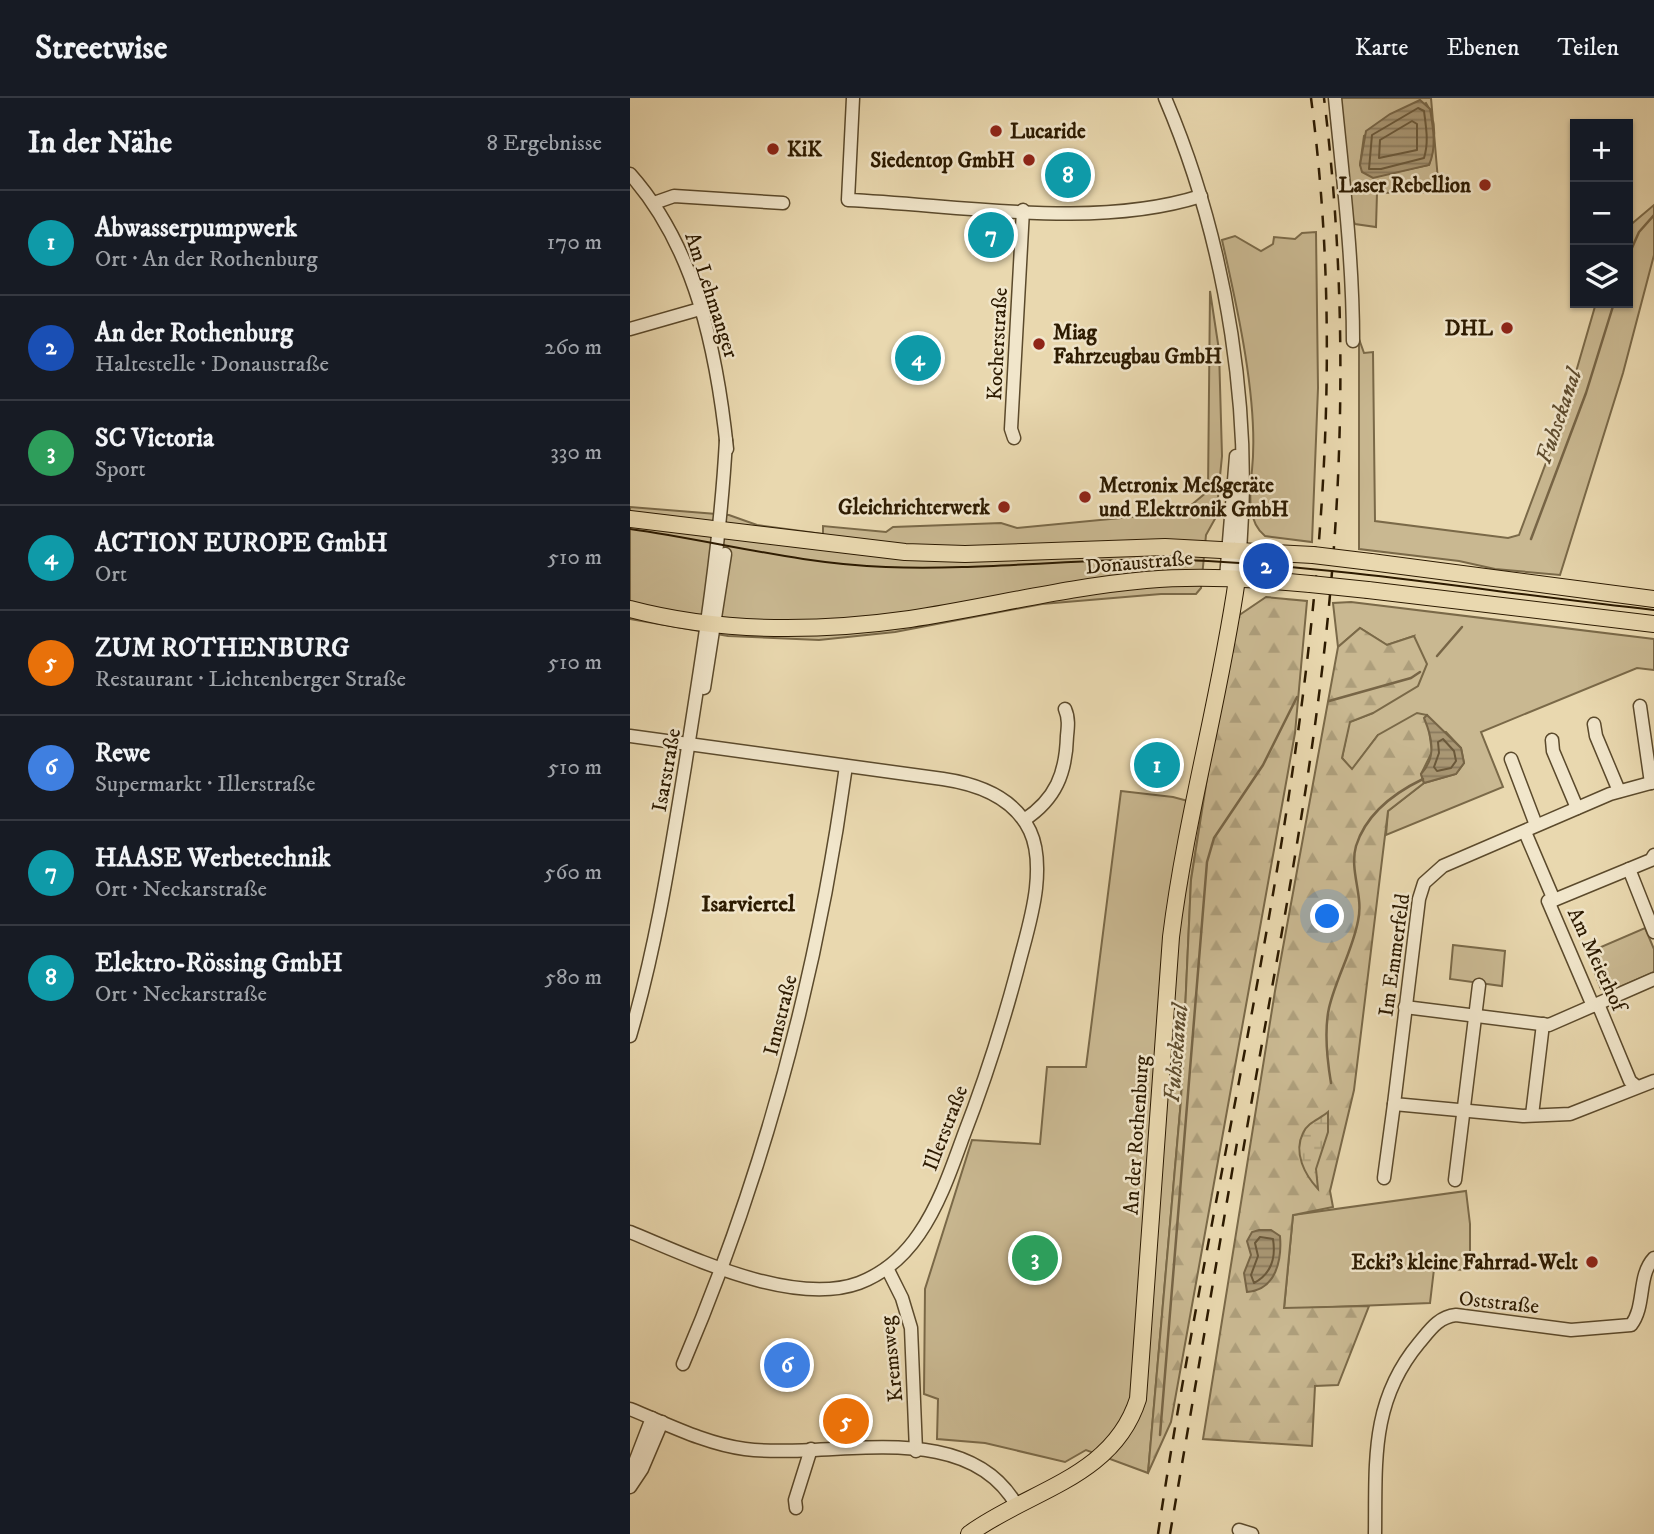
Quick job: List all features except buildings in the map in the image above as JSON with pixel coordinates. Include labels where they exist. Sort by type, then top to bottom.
[{"type":"main road","name":"Donaustraße","points":[[630,519],[724,532],[934,554],[1127,547],[1235,549],[1313,555],[1654,600]]},
{"type":"main road","name":"Donaustraße","points":[[630,609],[711,624],[779,628],[861,625],[1108,584],[1146,580],[1232,578],[1368,590],[1654,624]]},
{"type":"main road","name":"An der Rothenburg","points":[[969,1534],[1070,1479],[1101,1458],[1128,1425],[1138,1399],[1171,937],[1180,865],[1213,708],[1232,578]]},
{"type":"street","points":[[853,98],[848,200],[1023,210],[1128,212],[1201,196]]},
{"type":"street","points":[[1165,98],[1201,196],[1226,302],[1244,470],[1232,578]]},
{"type":"street","points":[[1335,98],[1343,207],[1351,251],[1353,341]]},
{"type":"street","name":"Am Lehmanger","points":[[630,174],[654,203],[681,255],[700,309],[717,371],[730,473],[724,532]]},
{"type":"street","points":[[654,203],[674,196],[783,203]]},
{"type":"street","name":"Kocherstraße","points":[[1014,438],[1012,429],[1023,210]]},
{"type":"street","points":[[630,329],[700,309]]},
{"type":"street","name":"Isarstraße","points":[[630,1036],[666,887],[724,532]]},
{"type":"street","points":[[1640,706],[1652,783]]},
{"type":"street","points":[[1024,820],[1043,805],[1059,784],[1066,759],[1068,715],[1065,709]]},
{"type":"street","points":[[1594,724],[1596,736],[1619,791]]},
{"type":"street","name":"Illerstraße","points":[[630,736],[968,784],[1001,798],[1024,820],[1035,843],[1036,888],[1006,1010],[974,1108],[938,1200],[909,1248],[887,1268],[859,1283],[821,1289],[782,1284],[723,1267],[630,1232]]},
{"type":"street","points":[[1552,740],[1553,751],[1577,808]]},
{"type":"street","name":"Am Meierhof","points":[[1511,759],[1530,829],[1554,900],[1548,901],[1593,1006],[1598,1004],[1629,1078],[1636,1086]]},
{"type":"street","name":"Innstraße","points":[[723,1267],[772,1121],[800,1020],[846,766]]},
{"type":"street","name":"Im Emmerfeld","points":[[1384,1178],[1419,900],[1424,883],[1443,866],[1619,791],[1652,783]]},
{"type":"street","points":[[1554,900],[1651,860],[1654,855]]},
{"type":"street","points":[[1629,869],[1654,932]]},
{"type":"street","points":[[1405,1007],[1549,1025],[1654,979]]},
{"type":"street","points":[[1455,1181],[1479,985]]},
{"type":"street","points":[[1532,1115],[1543,1024]]},
{"type":"street","points":[[1394,1104],[1532,1115],[1570,1114],[1654,1081]]},
{"type":"street","name":"Oststraße","points":[[1375,1534],[1376,1451],[1381,1413],[1399,1372],[1440,1319],[1463,1315],[1571,1330],[1631,1325],[1636,1318],[1647,1268],[1654,1258]]},
{"type":"street","points":[[683,1364],[723,1267]]},
{"type":"street","name":"Kremsweg","points":[[887,1268],[902,1298],[911,1328],[916,1451]]},
{"type":"street","points":[[630,1409],[745,1449],[916,1451],[954,1456],[982,1467],[1004,1485],[1017,1506]]},
{"type":"street","points":[[630,1475],[657,1420]]},
{"type":"street","points":[[630,1487],[642,1469],[657,1420]]},
{"type":"street","points":[[796,1508],[795,1500],[811,1449]]},
{"type":"green space","points":[[1340,98],[1431,98],[1433,120],[1426,103],[1364,136],[1360,165],[1373,177],[1429,165],[1434,135],[1439,192],[1377,193],[1376,227],[1355,224],[1350,214]]},
{"type":"green space","points":[[1654,205],[1654,255],[1623,373],[1560,575],[1495,569],[1459,561],[1359,549],[1359,339],[1364,353],[1373,352],[1375,521],[1508,538],[1519,535],[1562,420],[1595,308],[1633,308],[1633,223]]},
{"type":"green space","points":[[1316,232],[1318,388],[1312,542],[1265,536],[1259,530],[1252,514],[1250,385],[1222,240],[1235,236],[1261,251],[1273,244],[1274,237],[1295,239],[1302,233]]},
{"type":"green space","points":[[1210,291],[1219,350],[1222,456],[1216,517],[1206,535],[1201,588],[1196,594],[1161,594],[1042,604],[895,632],[819,640],[728,636],[630,619],[630,507],[729,515],[757,525],[823,534],[823,526],[886,532],[893,527],[1001,523],[1017,528],[1183,512],[1208,491]]},
{"type":"green space","points":[[1266,597],[1307,601],[1295,733],[1171,1422],[1148,1473],[1181,1100],[1191,880],[1232,620]]},
{"type":"green space","points":[[1351,602],[1654,639],[1654,670],[1637,668],[1481,732],[1503,787],[1386,835],[1388,811],[1424,783],[1456,774],[1464,763],[1461,748],[1446,732],[1378,735],[1352,770],[1342,758],[1349,722],[1373,713],[1414,636],[1387,645],[1360,628],[1338,647],[1333,603]]},
{"type":"green space","points":[[1360,628],[1387,645],[1414,636],[1427,664],[1418,686],[1373,713],[1350,722],[1342,758],[1352,769],[1378,735],[1417,713],[1427,715],[1432,752],[1421,774],[1424,783],[1388,811],[1354,1090],[1330,1191],[1333,1207],[1293,1215],[1284,1308],[1369,1306],[1338,1385],[1315,1386],[1312,1446],[1203,1439],[1275,991],[1338,647]]},
{"type":"green space","points":[[1121,791],[1173,797],[1203,805],[1191,880],[1181,1100],[1148,1473],[1086,1450],[1065,1462],[985,1443],[937,1439],[938,1399],[924,1394],[925,1289],[972,1140],[1040,1144],[1047,1067],[1086,1067]]},
{"type":"green space","points":[[1645,928],[1654,949],[1654,972],[1608,992],[1601,989],[1587,953]]},
{"type":"green space","points":[[1453,945],[1505,951],[1502,986],[1450,979]]},
{"type":"green space","points":[[1328,1112],[1328,1132],[1316,1169],[1318,1189],[1302,1163],[1299,1148],[1308,1126]]},
{"type":"green space","points":[[1466,1191],[1470,1224],[1470,1270],[1434,1269],[1430,1303],[1284,1309],[1293,1215]]},
{"type":"water","points":[[1420,100],[1430,109],[1432,123],[1434,144],[1429,165],[1373,178],[1362,172],[1360,165],[1366,131],[1390,114]]},
{"type":"water","points":[[1427,715],[1461,748],[1464,763],[1456,774],[1424,783],[1421,774],[1429,761],[1432,747],[1424,718]]},
{"type":"water","points":[[1271,1230],[1280,1236],[1280,1255],[1271,1280],[1257,1290],[1247,1292],[1244,1273],[1251,1255],[1247,1241],[1252,1232]]},
{"type":"waterway","name":"Fuhsekanal","points":[[1633,246],[1639,232],[1654,215]]},
{"type":"waterway","name":"Fuhsekanal","points":[[1531,539],[1586,393],[1612,308]]},
{"type":"waterway","name":"Fuhsekanal","points":[[1437,656],[1462,627]]},
{"type":"waterway","name":"Fuhsekanal","points":[[1329,701],[1411,678],[1420,672]]},
{"type":"waterway","name":"Fuhsekanal","points":[[1160,1435],[1207,862],[1214,838],[1263,765],[1297,697]]},
{"type":"waterway","points":[[1331,1083],[1327,1017],[1358,921],[1359,902],[1354,865],[1356,846],[1374,814],[1392,798],[1423,779]]},
{"type":"tram line","points":[[630,529],[789,557],[854,565],[926,568],[1127,560],[1208,561],[1375,576],[1654,610]]},
{"type":"railway","points":[[1158,1534],[1285,820],[1309,641],[1324,461],[1326,280],[1311,98]]},
{"type":"railway","points":[[1243,1151],[1306,784],[1323,662],[1336,521],[1340,309],[1337,239],[1324,98]]},
{"type":"railway","points":[[1170,1534],[1238,1137]]},
{"type":"place","name":"Lucaride","points":[[996,131]]},
{"type":"place","name":"KiK","points":[[773,149]]},
{"type":"place","name":"Siedentop GmbH","points":[[1029,160]]},
{"type":"place","name":"Elektro-Rössing GmbH","points":[[1068,175]]},
{"type":"place","name":"Laser Rebellion","points":[[1485,185]]},
{"type":"place","name":"HAASE Werbetechnik","points":[[991,235]]},
{"type":"place","name":"DHL","points":[[1507,328]]},
{"type":"place","name":"Miag Fahrzeugbau GmbH","points":[[1039,344]]},
{"type":"place","name":"ACTION EUROPE GmbH","points":[[918,358]]},
{"type":"place","name":"Metronix Meßgeräte und Elektronik GmbH","points":[[1085,497]]},
{"type":"place","name":"Gleichrichterwerk","points":[[1004,507]]},
{"type":"place","name":"An der Rothenburg","points":[[1266,566]]},
{"type":"place","name":"Abwasserpumpwerk","points":[[1157,765]]},
{"type":"place","name":"SC Victoria","points":[[1035,1258]]},
{"type":"place","name":"Ecki's kleine Fahrrad-Welt","points":[[1592,1262]]},
{"type":"place","name":"Rewe","points":[[787,1365]]},
{"type":"place","name":"ZUM ROTHENBURG","points":[[846,1421]]},
{"type":"district","name":"Isarviertel","points":[[748,903]]}]
